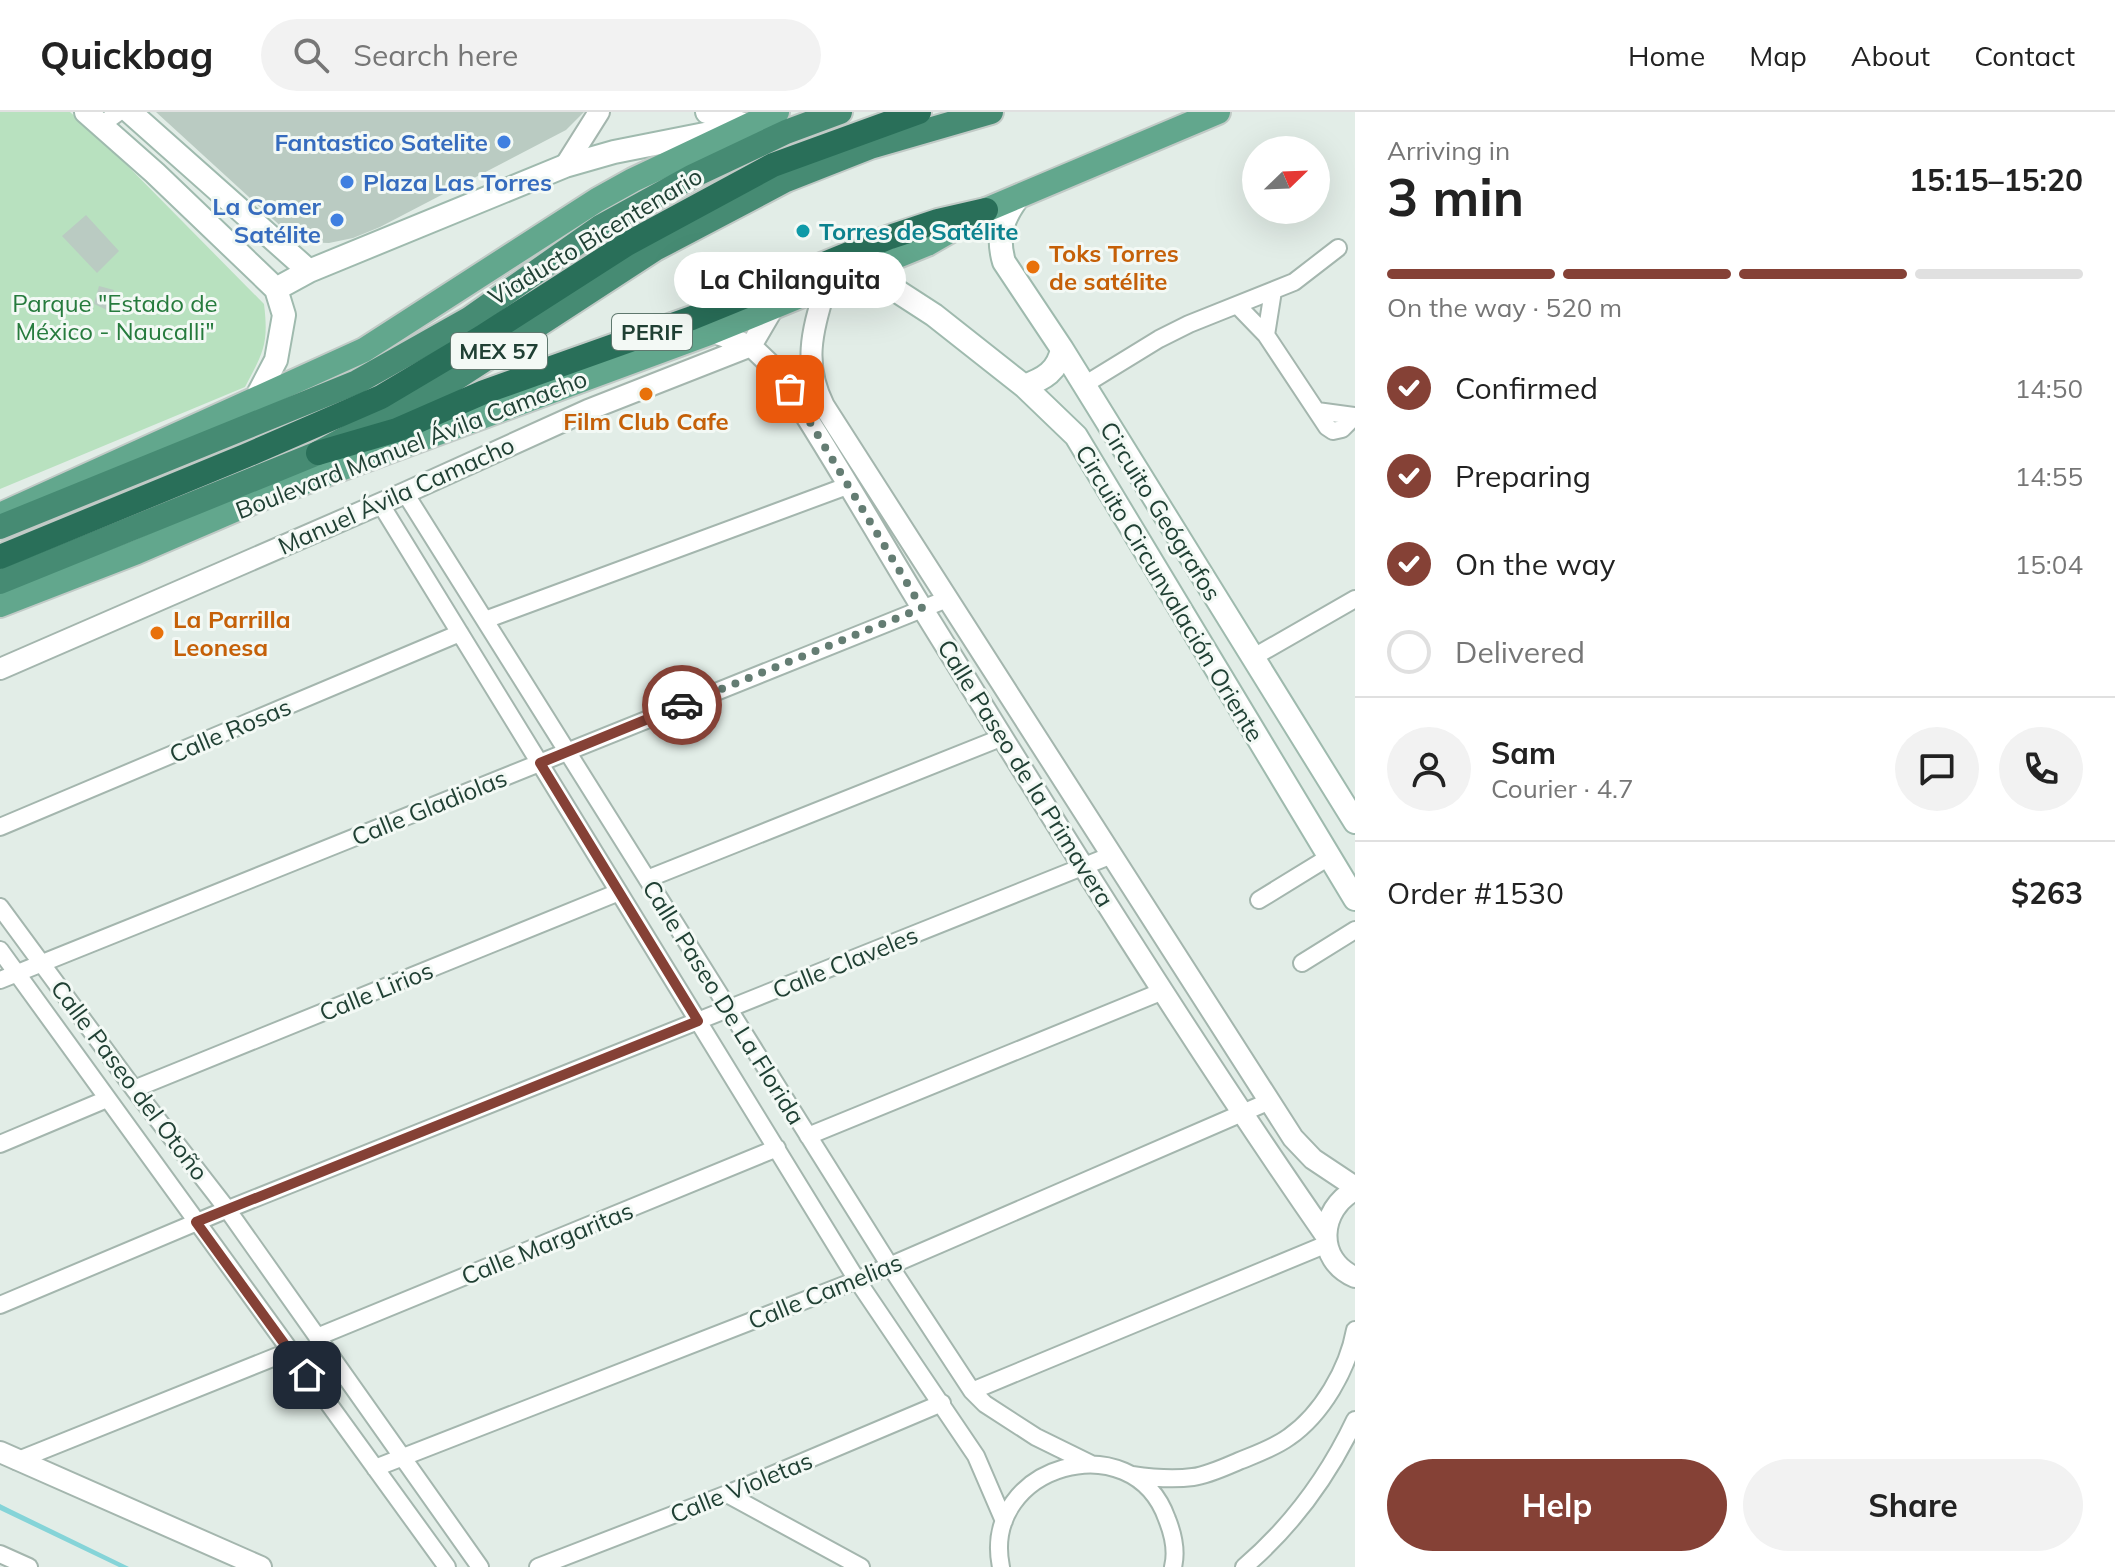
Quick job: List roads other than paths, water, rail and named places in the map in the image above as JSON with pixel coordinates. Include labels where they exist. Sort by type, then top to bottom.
[{"type":"highway","name":"MEX 57","points":[[0,527],[357,382],[469,319],[613,219],[719,163],[786,132],[840,112]]},
{"type":"highway","name":"Viaducto Bicentenario","points":[[0,557],[381,397],[627,244],[773,165],[919,112]]},
{"type":"highway","name":"Boulevard Manuel Ávila Camacho","points":[[0,582],[318,453],[452,381],[655,249],[786,180],[870,147],[991,112]]},
{"type":"highway","name":"PERIF","points":[[318,453],[397,430],[484,392],[692,318],[890,237],[938,221],[986,210]]},
{"type":"main road","points":[[130,112],[309,271]]},
{"type":"main road","points":[[707,112],[747,125]]},
{"type":"main road","points":[[0,515],[364,350],[597,200],[777,112]]},
{"type":"main road","name":"Boulevard Manuel Ávila Camacho","points":[[0,605],[309,480],[712,332],[927,244],[986,210],[1218,112]]},
{"type":"main road","points":[[102,116],[155,173],[276,289],[284,315],[276,360],[254,402]]},
{"type":"main road","points":[[276,289],[309,271],[565,166],[614,152],[747,125]]},
{"type":"main road","name":"Circuito Geógrafos","points":[[1020,195],[1008,210],[1001,227],[1000,248],[1010,272],[1062,349],[1355,822]]},
{"type":"main road","name":"Circuito Circunvalación Oriente","points":[[863,269],[934,315],[1024,386],[1076,436],[1355,899]]},
{"type":"main road","points":[[1024,386],[1052,372],[1062,349]]},
{"type":"main road","points":[[1076,436],[1085,421],[1102,415]]},
{"type":"street","points":[[565,166],[599,112]]},
{"type":"street","points":[[1084,385],[1159,339],[1294,282],[1338,248]]},
{"type":"street","name":"Calle Paseo de la Primavera","points":[[826,285],[811,348],[811,372],[816,390],[1293,1138],[1313,1159],[1355,1189]]},
{"type":"street","points":[[1266,335],[1273,291]]},
{"type":"street","points":[[751,346],[775,305]]},
{"type":"street","points":[[1237,305],[1266,335],[1322,421],[1333,431],[1342,429],[1355,416]]},
{"type":"street","name":"Calle Paseo de la Primavera","points":[[712,332],[751,346],[777,371],[1163,991],[1326,1240],[1338,1266],[1355,1277]]},
{"type":"street","name":"Manuel Ávila Camacho","points":[[0,669],[588,410],[751,346]]},
{"type":"street","points":[[1317,411],[1355,416]]},
{"type":"street","points":[[485,620],[847,486]]},
{"type":"street","name":"Calle Paseo De La Florida","points":[[405,493],[890,1266],[972,1391],[1001,1416],[1091,1464]]},
{"type":"street","name":"Calle Paseo De La Florida","points":[[380,503],[857,1280],[976,1456],[1004,1521]]},
{"type":"street","name":"Calle Gladiolas","points":[[0,980],[947,599]]},
{"type":"street","points":[[1252,658],[1355,599]]},
{"type":"street","name":"Calle Rosas","points":[[0,827],[460,633]]},
{"type":"street","points":[[647,879],[1003,737]]},
{"type":"street","name":"Calle Claveles","points":[[0,1305],[227,1209],[1112,855]]},
{"type":"street","points":[[1259,900],[1329,857]]},
{"type":"street","name":"Calle Lirios","points":[[134,1089],[619,892]]},
{"type":"street","name":"Calle Paseo del Otoño","points":[[0,907],[227,1209],[480,1567]]},
{"type":"street","points":[[1302,963],[1355,930]]},
{"type":"street","name":"Calle Paseo del Otoño","points":[[0,950],[447,1567]]},
{"type":"street","points":[[808,1136],[1163,991]]},
{"type":"street","points":[[0,1144],[107,1099]]},
{"type":"street","name":"Calle Camelias","points":[[375,1468],[857,1280],[1270,1101]]},
{"type":"street","name":"Calle Margaritas","points":[[317,1337],[777,1148]]},
{"type":"street","points":[[972,1391],[1326,1240],[1327,1220],[1334,1207],[1355,1189]]},
{"type":"street","points":[[999,1564],[1004,1521],[1014,1501],[1029,1485],[1048,1473],[1069,1465],[1091,1464],[1127,1474],[1172,1479],[1196,1477],[1250,1456],[1291,1435],[1317,1408],[1339,1377],[1349,1356],[1355,1330]]},
{"type":"street","points":[[8,1457],[290,1351]]},
{"type":"street","name":"Calle Violetas","points":[[538,1567],[727,1494],[942,1403]]},
{"type":"street","points":[[1244,1567],[1272,1543],[1301,1510],[1339,1453],[1355,1420]]},
{"type":"street","points":[[8,1457],[261,1567]]},
{"type":"street","points":[[1127,1474],[1149,1489],[1164,1510],[1173,1535],[1173,1567]]},
{"type":"street","points":[[727,1494],[861,1567]]},
{"type":"street","points":[[0,1554],[17,1565]]},
{"type":"water","points":[[0,1504],[129,1567],[119,1567],[0,1510]]},
{"type":"place","name":"Fantastico Satelite","points":[[504,142]]},
{"type":"place","name":"Plaza Las Torres","points":[[347,182]]},
{"type":"place","name":"La Comer Satélite","points":[[337,220]]},
{"type":"place","name":"Torres de Satélite","points":[[803,231]]},
{"type":"place","name":"Toks Torres de satélite","points":[[1033,267]]},
{"type":"place","name":"La Chilanguita","points":[[790,389]]},
{"type":"place","name":"Film Club Cafe","points":[[646,394]]},
{"type":"place","name":"La Parrilla Leonesa","points":[[157,633]]},
{"type":"park label","name":"Parque \"Estado de México - Naucalli\"","points":[[115,317]]}]
